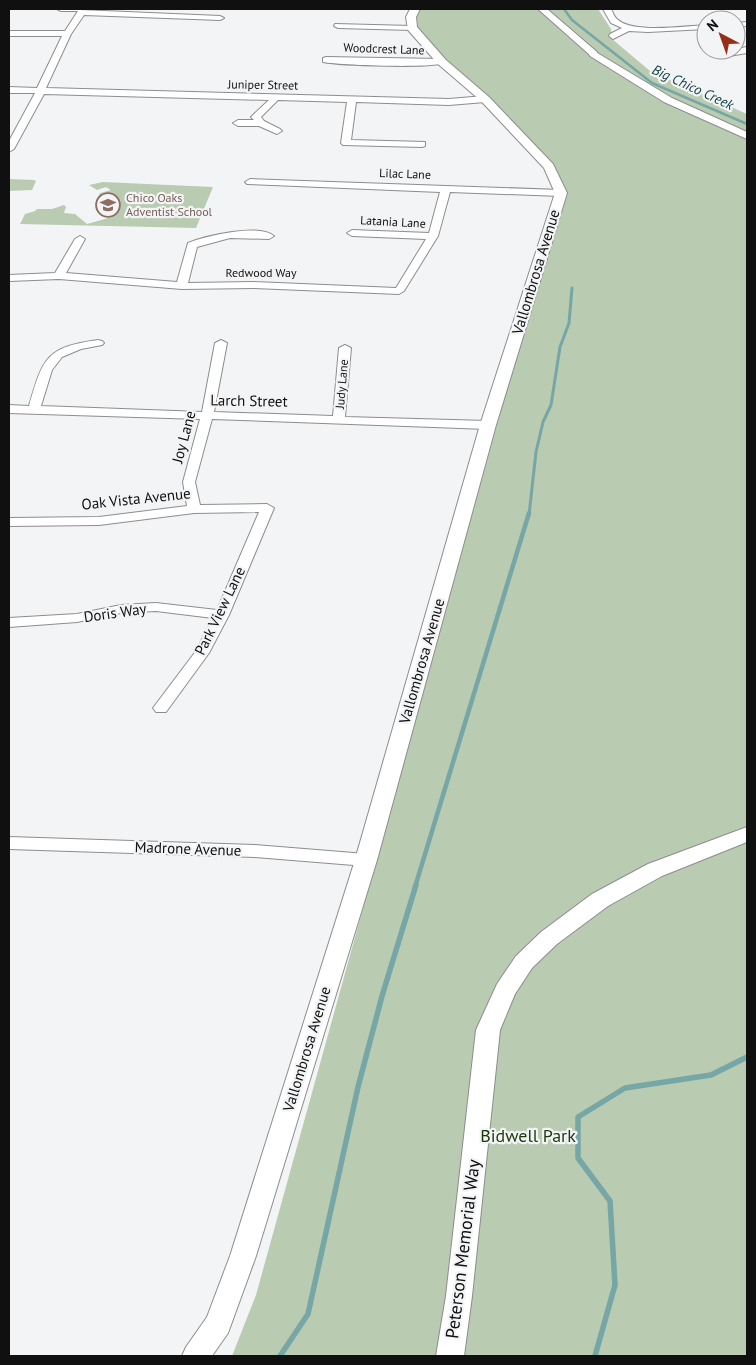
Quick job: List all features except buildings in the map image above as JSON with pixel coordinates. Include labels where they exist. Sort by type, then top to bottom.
[{"type":"street","points":[[61,9],[220,18]]},
{"type":"street","points":[[338,26],[412,28],[411,16],[416,9]]},
{"type":"street","points":[[542,9],[594,54],[668,100],[747,136]]},
{"type":"street","points":[[607,9],[614,21],[628,28],[648,30],[696,28]]},
{"type":"street","points":[[9,149],[40,92],[67,34],[83,10]]},
{"type":"street","name":"Vallombrosa Avenue","points":[[196,1356],[218,1324],[243,1256],[366,860],[488,425],[561,193],[549,167],[485,99],[442,62],[412,28]]},
{"type":"street","points":[[613,36],[628,28]]},
{"type":"street","points":[[9,33],[67,34]]},
{"type":"street","name":"Woodcrest Lane","points":[[326,60],[363,60],[397,64],[442,62]]},
{"type":"street","name":"Juniper Street","points":[[9,90],[274,99],[449,102],[485,99]]},
{"type":"street","points":[[261,124],[256,117],[274,99]]},
{"type":"street","points":[[352,100],[346,143],[422,144]]},
{"type":"street","points":[[238,123],[261,124],[277,131]]},
{"type":"street","name":"Lilac Lane","points":[[250,182],[561,193]]},
{"type":"street","name":"Redwood Way","points":[[9,278],[59,276],[182,286],[253,285],[399,291],[433,236],[446,188]]},
{"type":"street","name":"Latania Lane","points":[[352,233],[433,236]]},
{"type":"street","points":[[182,286],[192,246],[210,238],[233,234],[269,236]]},
{"type":"street","points":[[59,276],[80,239]]},
{"type":"street","points":[[34,410],[48,367],[56,354],[67,348],[98,343]]},
{"type":"street","name":"Joy Lane","points":[[194,509],[189,482],[206,416],[221,343]]},
{"type":"street","name":"Judy Lane","points":[[339,419],[345,348]]},
{"type":"street","name":"Larch Street","points":[[9,409],[488,425]]},
{"type":"street","name":"Oak Vista Avenue","points":[[9,522],[99,521],[194,509],[267,508]]},
{"type":"street","name":"Park View Lane","points":[[162,708],[202,653],[222,616],[267,508]]},
{"type":"street","name":"Doris Way","points":[[9,623],[77,618],[121,609],[156,607],[222,616]]},
{"type":"street","name":"Peterson Memorial Way","points":[[450,1356],[459,1296],[488,1030],[505,990],[524,962],[549,938],[600,900],[654,870],[747,834]]},
{"type":"street","name":"Madrone Avenue","points":[[9,843],[255,851],[366,860]]},
{"type":"green space","name":"Bidwell Park","points":[[415,9],[598,9],[611,29],[612,39],[650,71],[747,114],[747,1356],[232,1356],[256,1295],[561,193],[549,167],[420,39],[411,17]]},
{"type":"green space","points":[[9,179],[36,181],[32,190],[9,191]]},
{"type":"green space","name":"Chico Oaks Adventist School","points":[[103,182],[213,187],[196,228],[20,224],[25,214],[37,209],[52,209],[64,205],[66,207],[64,213],[75,214],[87,224],[112,217],[100,207],[96,200],[100,193],[111,190],[106,187],[97,190],[89,185]]},
{"type":"waterway","name":"Big Chico Creek","points":[[564,9],[572,20],[652,83],[747,124]]},
{"type":"waterway","points":[[529,515],[536,452],[543,422],[551,405],[560,347],[569,323],[572,288]]},
{"type":"waterway","points":[[415,887],[529,513]]},
{"type":"waterway","points":[[280,1356],[308,1314],[358,1087],[382,996],[416,885]]},
{"type":"waterway","name":"Big Chico Creek","points":[[595,1356],[615,1285],[610,1201],[578,1158],[578,1117],[625,1088],[711,1075],[747,1057]]},
{"type":"place","name":"Chico Oaks Adventist School","points":[[108,205]]}]
